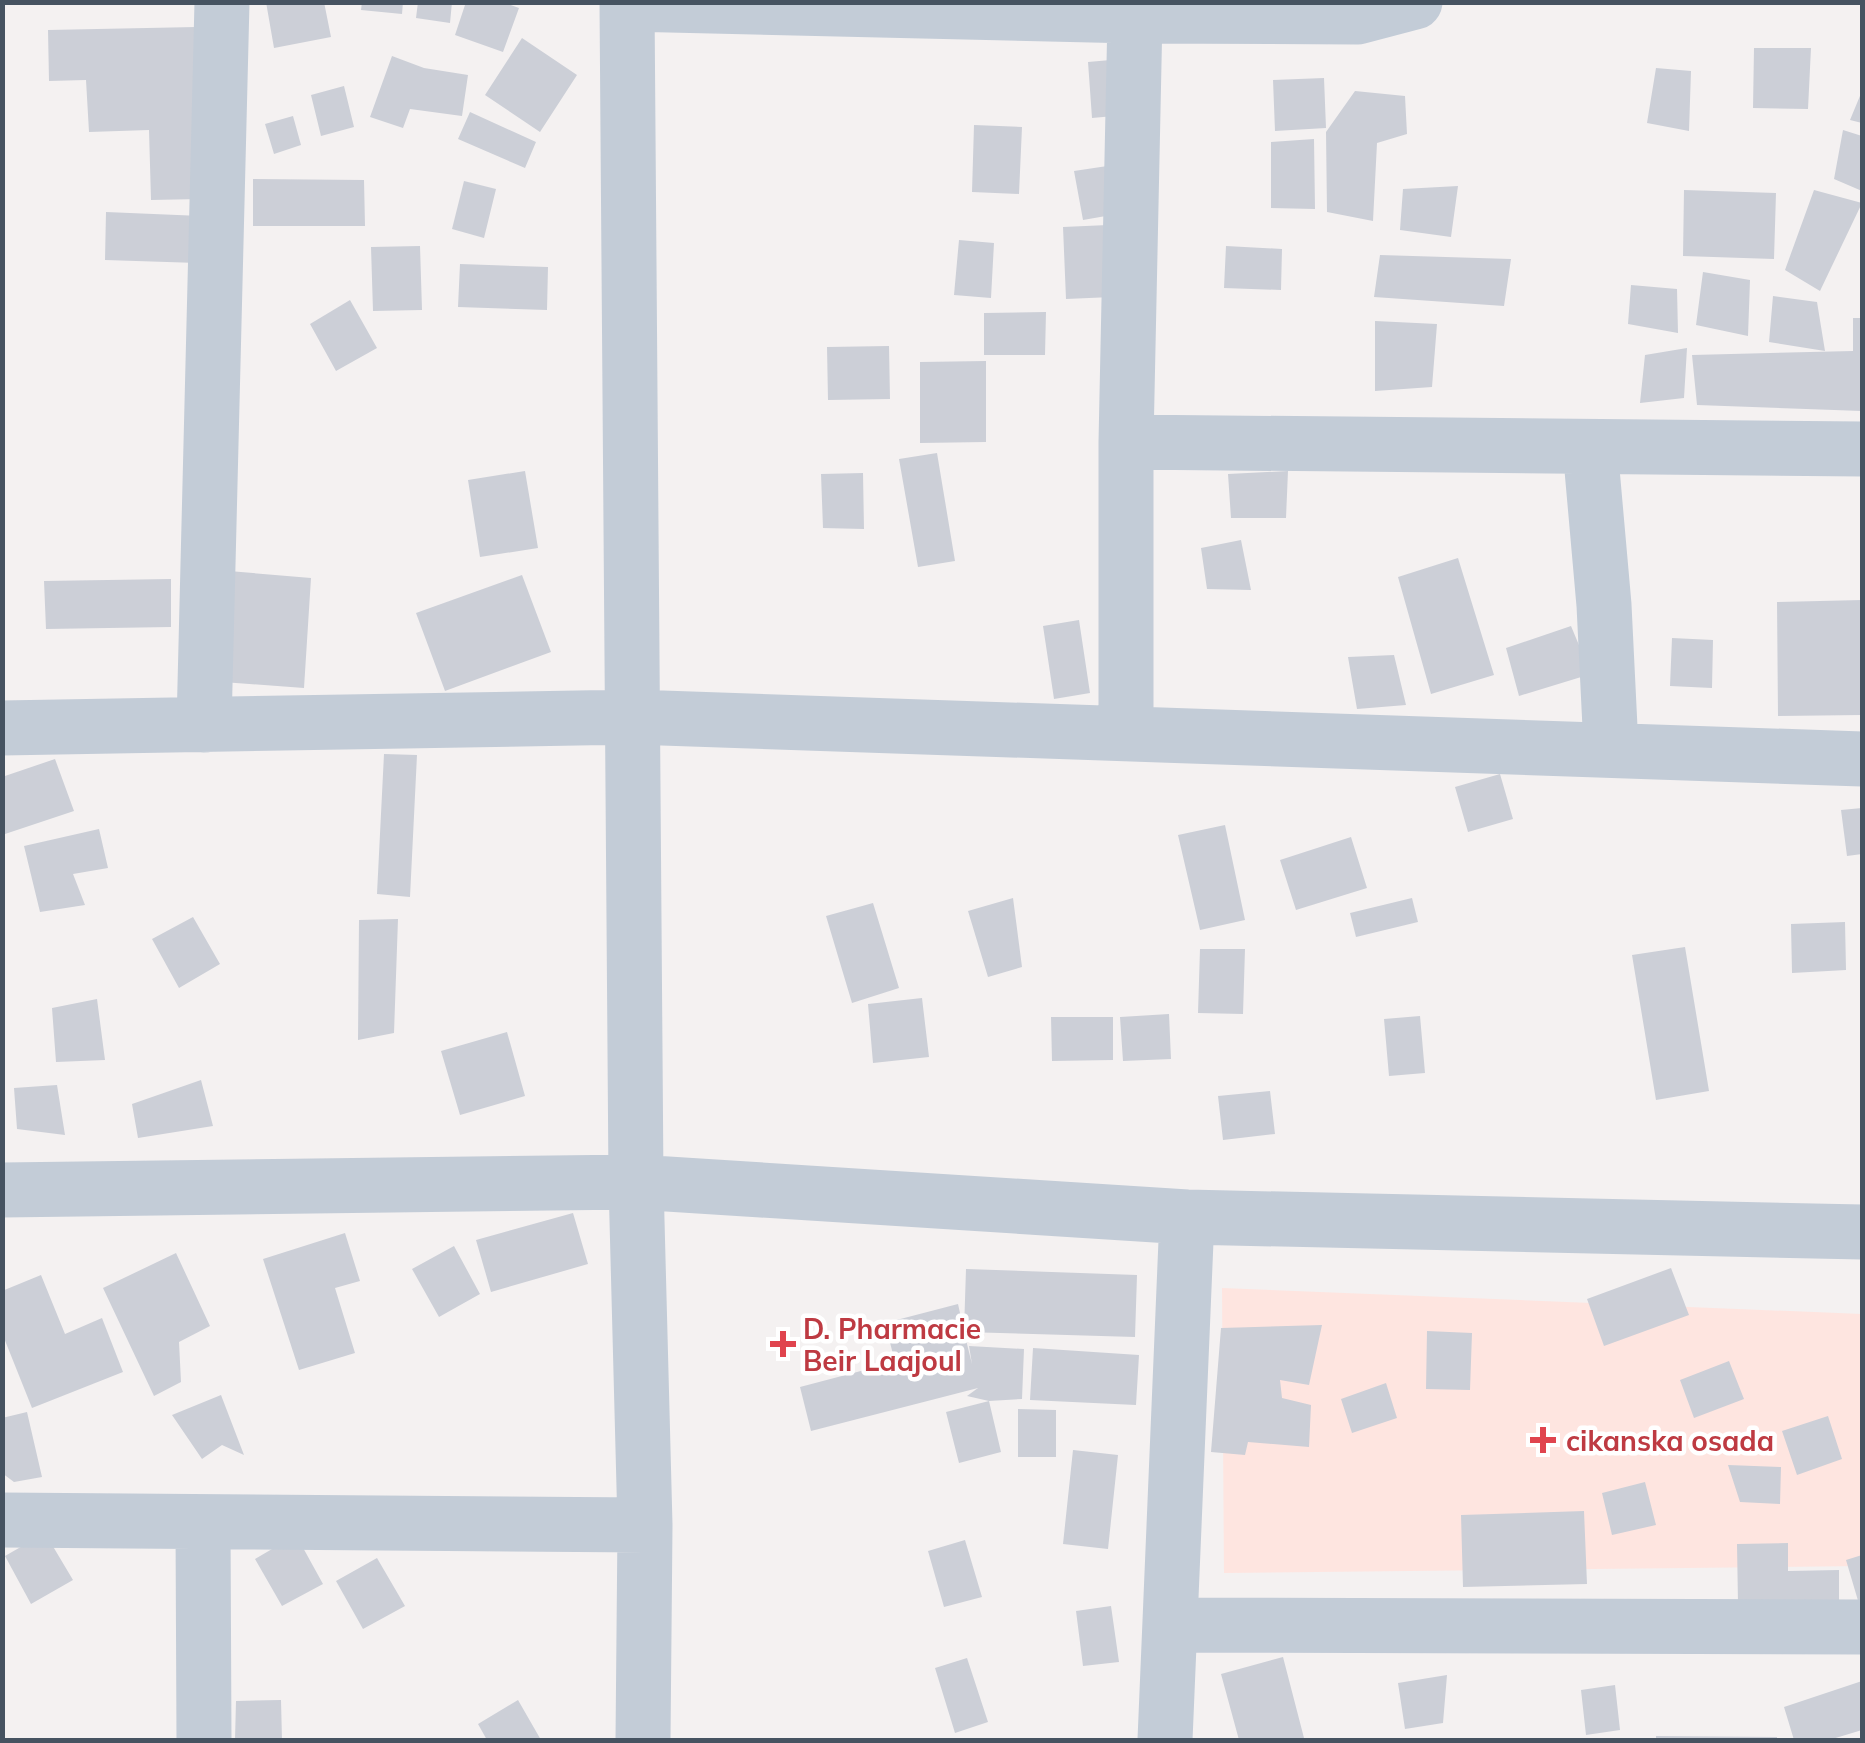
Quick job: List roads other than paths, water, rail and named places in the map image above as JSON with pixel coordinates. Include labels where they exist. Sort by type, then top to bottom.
[{"type":"street","points":[[204,725],[222,2]]},
{"type":"street","points":[[643,1740],[627,3],[1135,16],[1358,17],[1414,2]]},
{"type":"street","points":[[1126,733],[1126,442],[1135,16]]},
{"type":"street","points":[[1126,442],[1862,449]]},
{"type":"street","points":[[1590,447],[1604,604],[1611,748]]},
{"type":"street","points":[[2,728],[633,718],[1862,759]]},
{"type":"street","points":[[2,1190],[636,1182],[1187,1217],[1862,1232]]},
{"type":"street","points":[[1165,1740],[1187,1217]]},
{"type":"street","points":[[2,1520],[644,1525]]},
{"type":"street","points":[[203,1523],[204,1740]]},
{"type":"street","points":[[1170,1625],[1862,1627]]},
{"type":"place","name":"D. Pharmacie Beir Laajoul","points":[[783,1344]]},
{"type":"place","name":"cikanska osada","points":[[1543,1440]]}]
